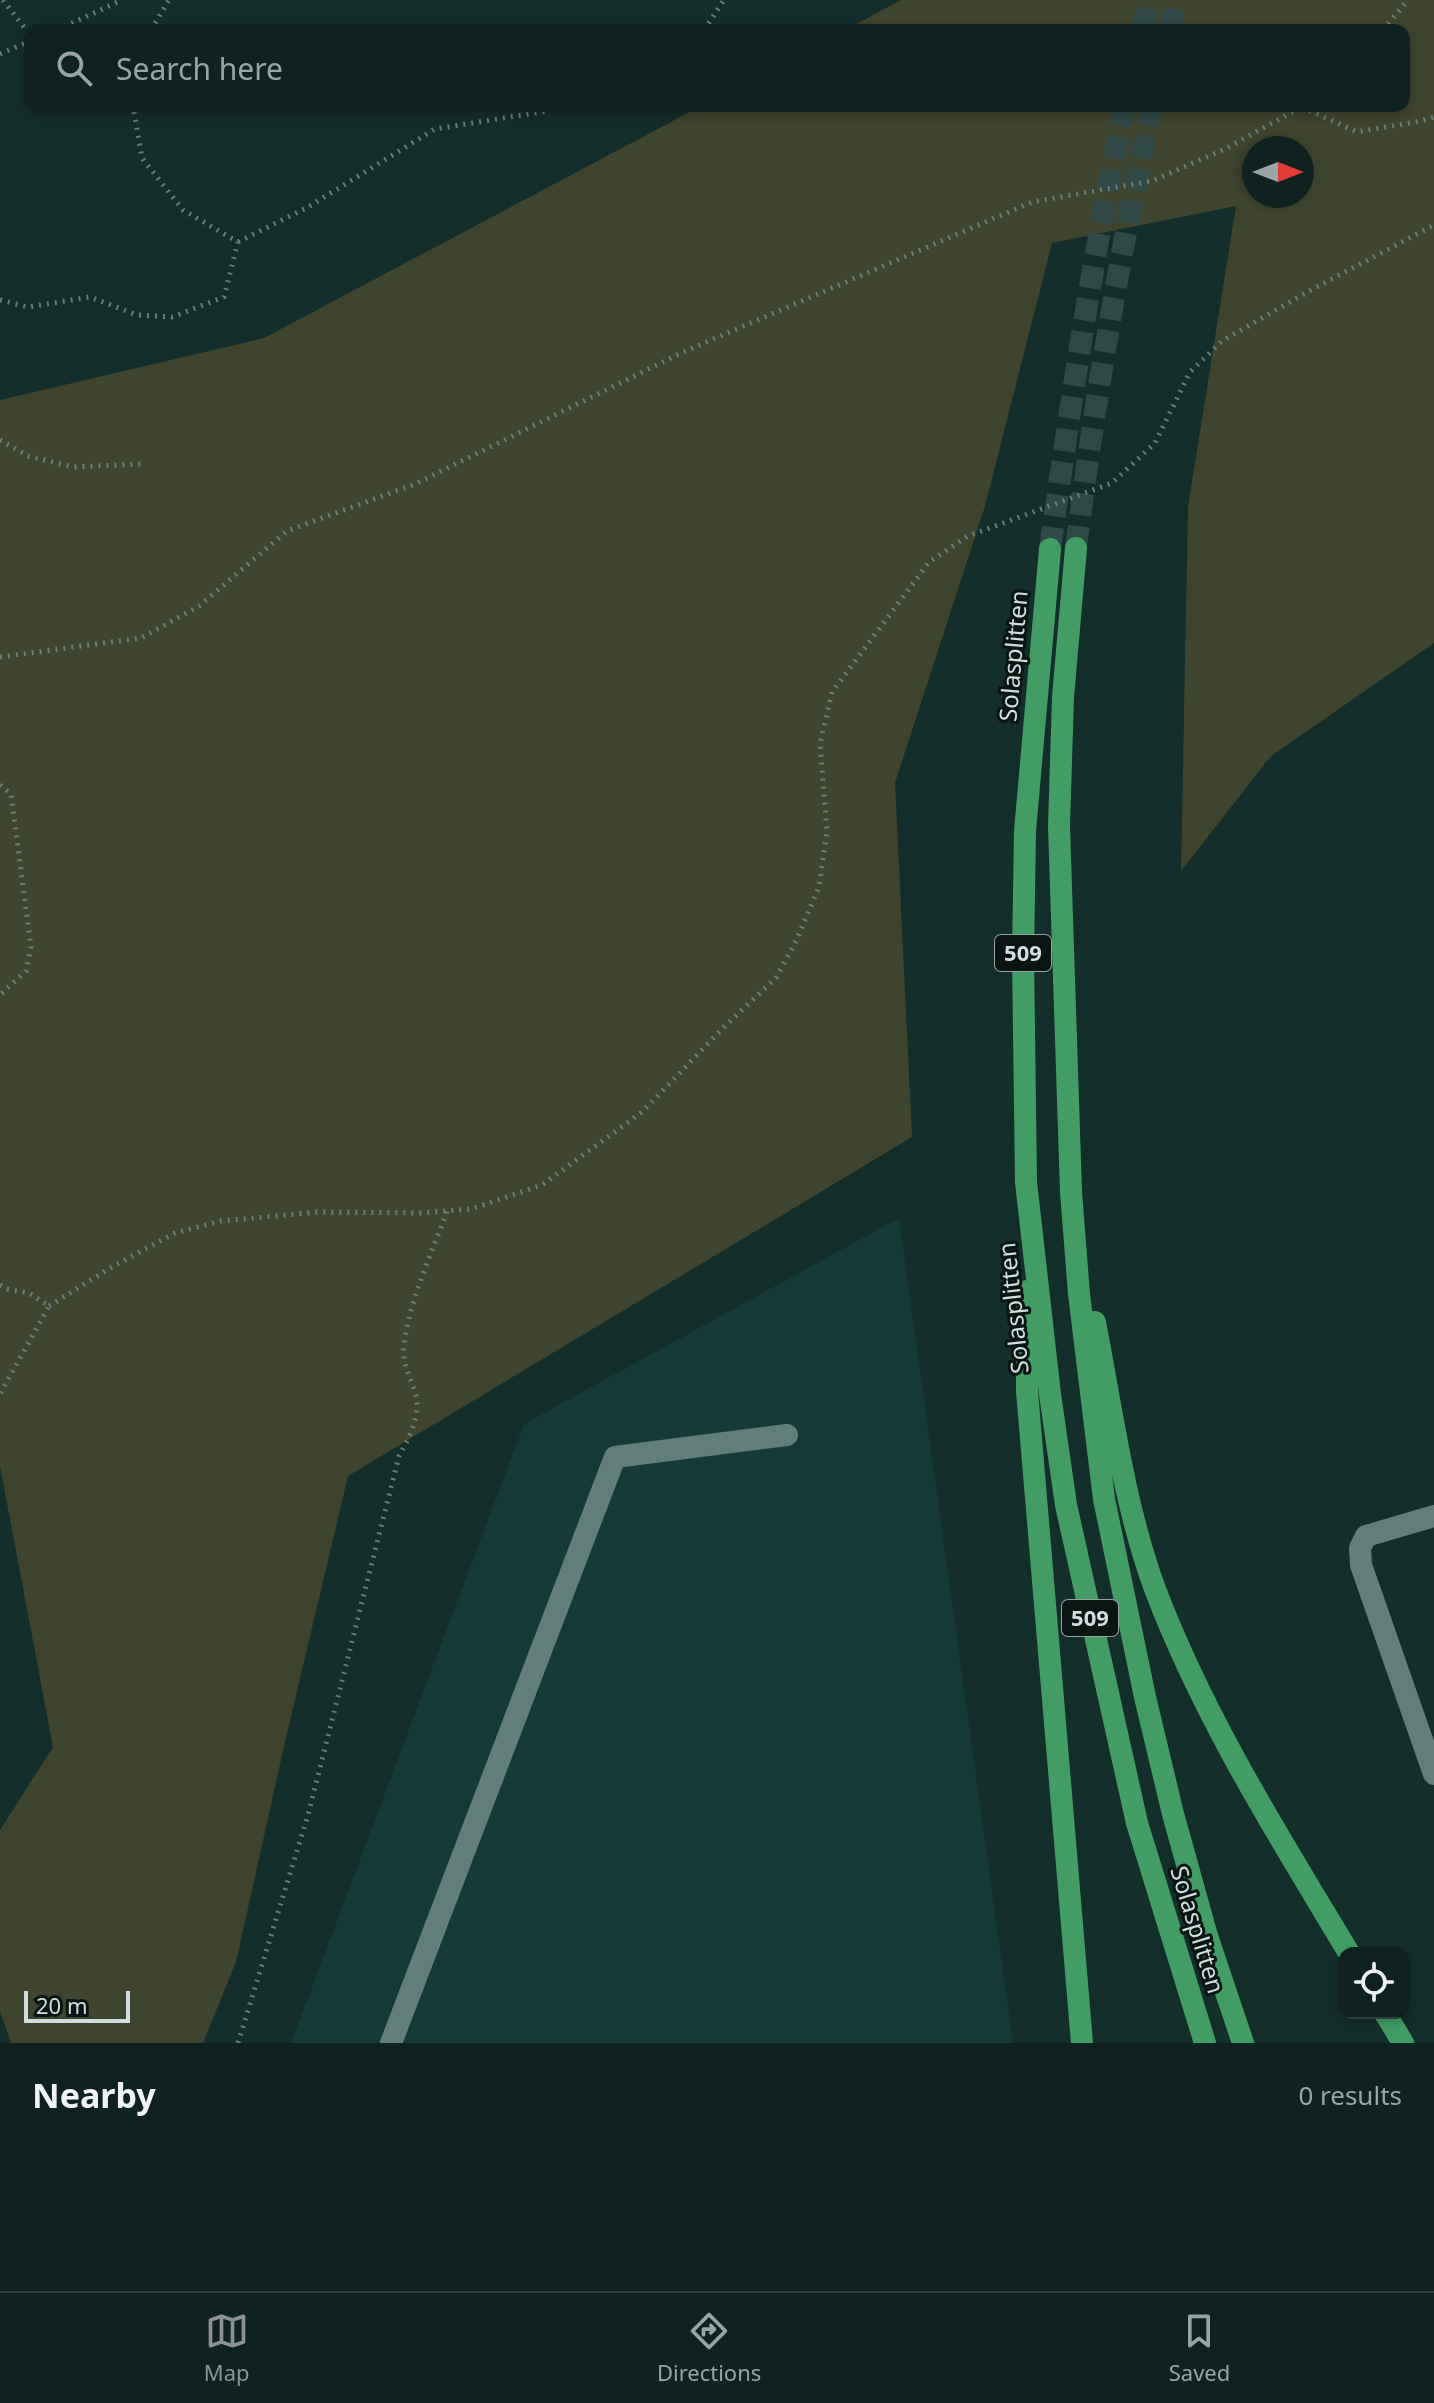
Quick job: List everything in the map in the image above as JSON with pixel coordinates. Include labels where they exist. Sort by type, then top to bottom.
[{"type":"highway","name":"Solasplitten","points":[[1076,548],[1063,697],[1059,826],[1071,1192],[1079,1294],[1104,1499],[1145,1697],[1207,1936],[1243,2043]]},
{"type":"highway","name":"Solasplitten","points":[[1050,549],[1025,831],[1026,1182],[1066,1505],[1137,1823],[1205,2043]]},
{"type":"highway","name":"509","points":[[1026,1182],[1027,1391],[1082,2043]]},
{"type":"highway","name":"509","points":[[1071,1192],[1127,1489],[1154,1586],[1189,1671],[1254,1795],[1345,1947]]},
{"type":"highway","points":[[1389,2019],[1403,2043]]},
{"type":"lane","points":[[391,2043],[615,1457],[787,1435]]},
{"type":"lane","points":[[1434,1516],[1366,1536],[1360,1548],[1361,1565],[1434,1774]]},
{"type":"path","points":[[3,0],[24,30]]},
{"type":"path","points":[[70,24],[122,0]]},
{"type":"path","points":[[155,24],[169,0]]},
{"type":"path","points":[[708,24],[724,0]]},
{"type":"path","points":[[1388,24],[1408,0]]},
{"type":"path","points":[[0,54],[24,41]]},
{"type":"path","points":[[134,112],[142,158],[183,210],[238,242]]},
{"type":"path","points":[[0,300],[28,307],[90,297],[137,315],[172,317],[224,297],[238,242],[308,207],[435,129],[541,112]]},
{"type":"path","points":[[0,657],[141,638],[199,606],[287,531],[415,484],[681,353],[1032,202],[1152,181],[1225,149],[1291,112]]},
{"type":"path","points":[[1315,112],[1357,132],[1434,117]]},
{"type":"path","points":[[0,1394],[49,1306],[175,1233],[221,1221],[318,1212],[420,1213],[471,1209],[542,1185],[642,1112],[776,978],[796,941],[819,887],[827,831],[820,744],[832,692],[929,562],[968,536],[1112,483],[1155,443],[1190,372],[1222,341],[1434,225]]},
{"type":"path","points":[[0,440],[28,456],[73,467],[142,464]]},
{"type":"path","points":[[0,785],[11,794],[31,947],[26,971],[0,995]]},
{"type":"path","points":[[238,2043],[308,1815],[399,1456],[417,1414],[417,1395],[406,1372],[403,1348],[409,1316],[447,1211]]},
{"type":"path","points":[[0,1285],[29,1293],[49,1306]]},
{"type":"shaded area","points":[[899,1218],[1013,2043],[291,2043],[524,1424]]},
{"type":"green space","points":[[901,0],[1434,0],[1434,643],[1271,756],[1181,871],[1188,507],[1236,206],[1052,243],[985,506],[895,783],[912,1137],[348,1476],[236,1962],[203,2043],[11,2043],[0,2011],[0,1830],[53,1747],[0,1466],[0,400],[264,338],[690,112],[1410,112],[1410,24],[856,24]]},
{"type":"tunnel","points":[[1143,24],[1149,0]]},
{"type":"tunnel","points":[[1170,24],[1176,0]]},
{"type":"tunnel","points":[[1050,549],[1093,271],[1124,112]]},
{"type":"tunnel","points":[[1076,548],[1109,326],[1151,112]]}]
